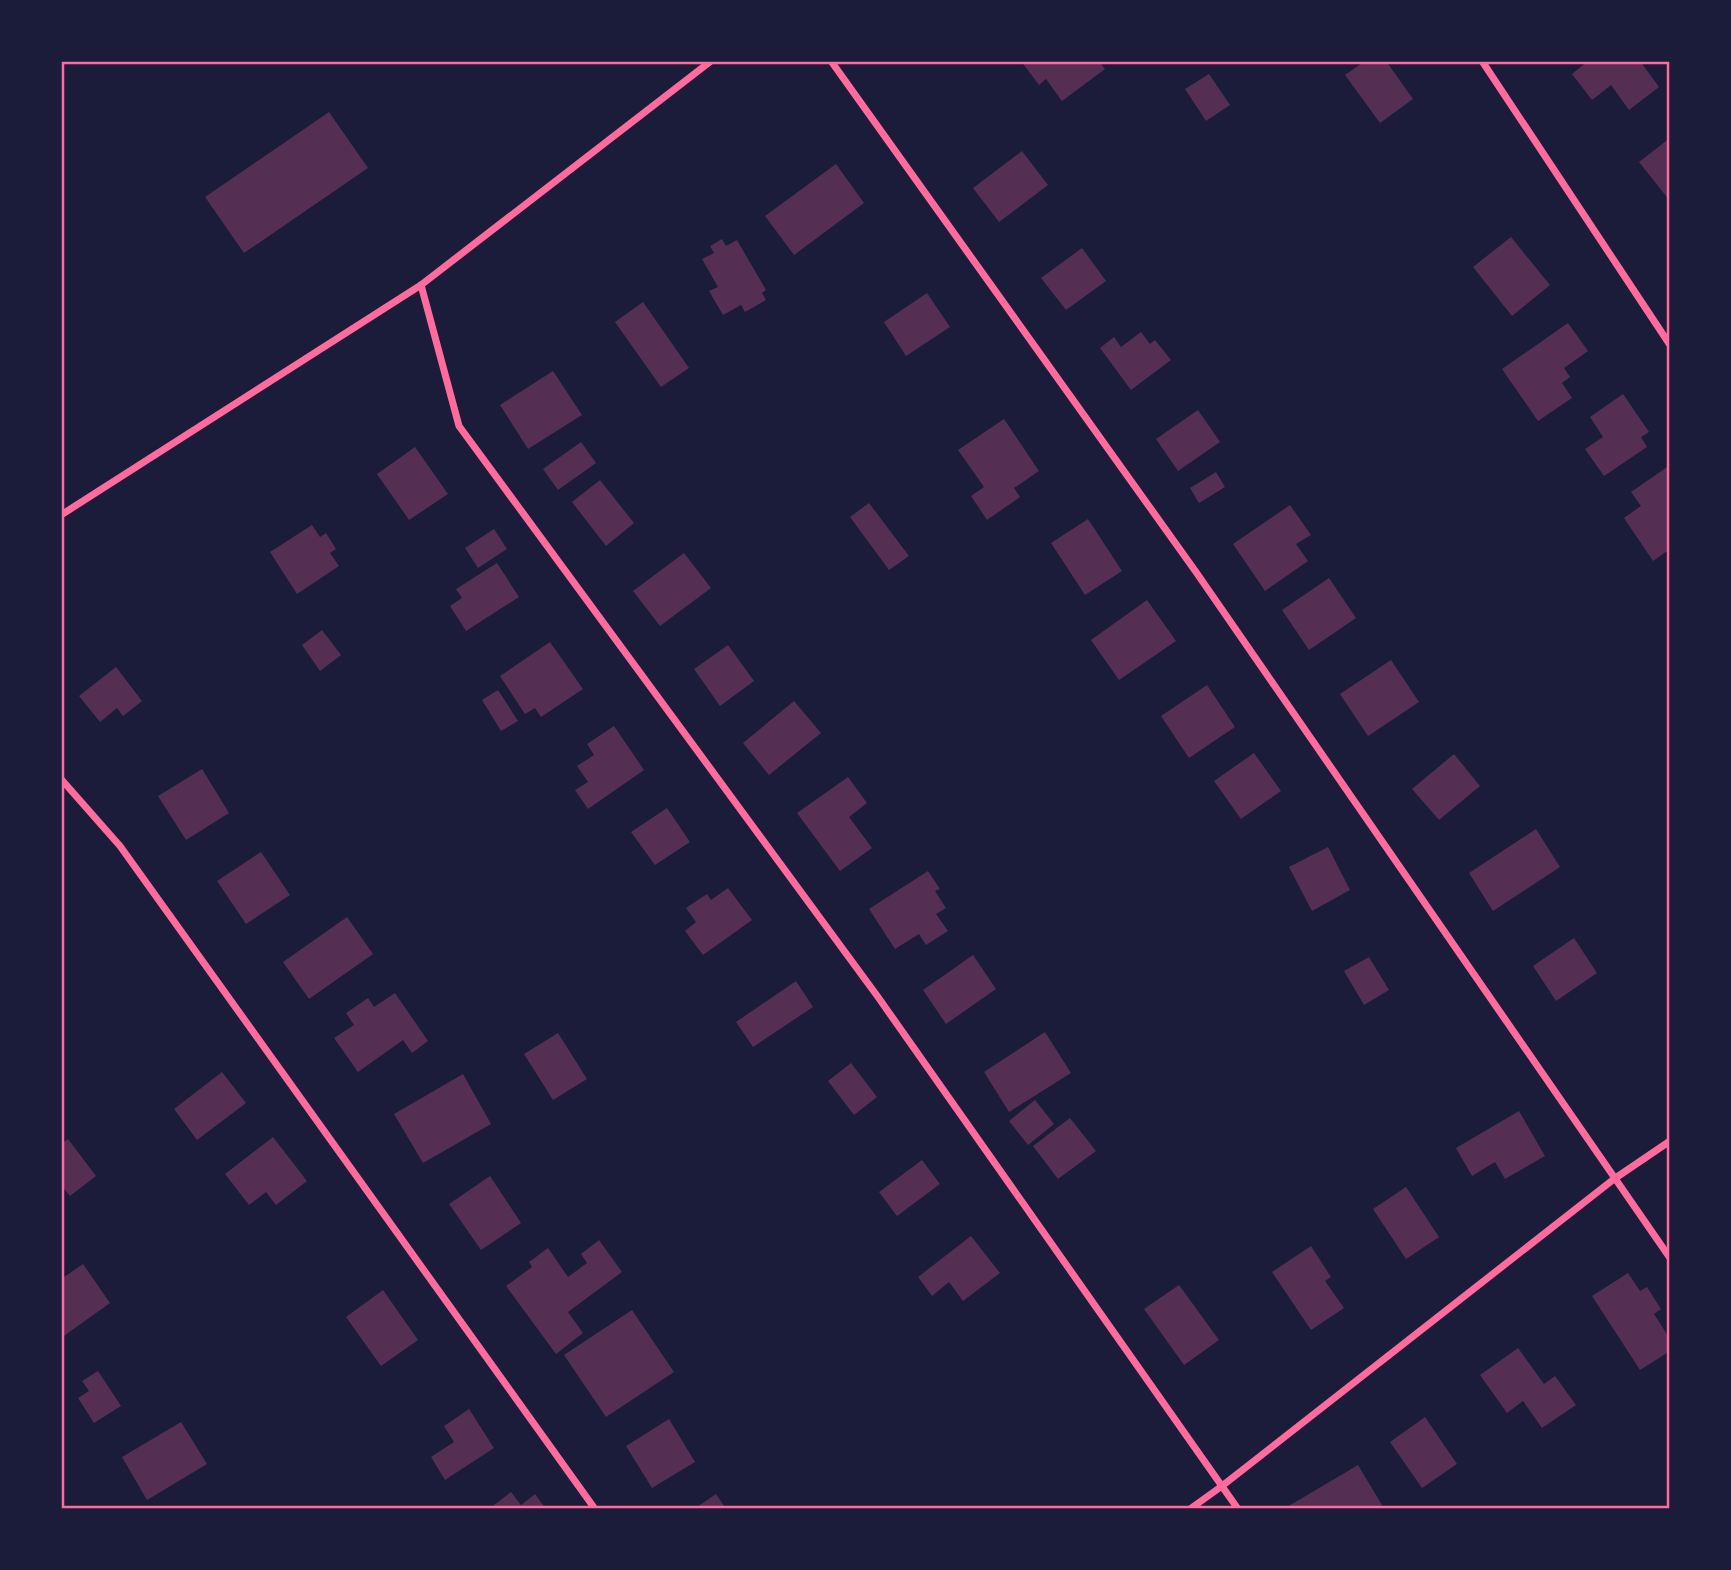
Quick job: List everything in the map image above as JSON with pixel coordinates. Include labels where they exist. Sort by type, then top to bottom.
[{"type":"street","points":[[61,515],[421,285],[711,61]]},
{"type":"street","points":[[831,61],[1196,572],[1670,1258]]},
{"type":"street","points":[[1482,61],[1670,345]]},
{"type":"street","points":[[421,285],[458,426],[878,997],[1238,1509]]},
{"type":"street","points":[[61,779],[120,846],[595,1509]]},
{"type":"street","points":[[1190,1509],[1614,1179],[1670,1141]]},
{"type":"building","points":[[1021,61],[1099,61],[1105,69],[1062,101],[1046,79],[1039,85]]},
{"type":"building","points":[[1365,61],[1386,61],[1413,99],[1380,123],[1345,75]]},
{"type":"building","points":[[1588,61],[1640,61],[1659,87],[1629,110],[1611,85],[1592,100],[1572,74]]},
{"type":"building","points":[[1209,74],[1230,105],[1206,121],[1185,89]]},
{"type":"building","points":[[329,112],[368,168],[244,253],[205,197]]},
{"type":"building","points":[[1670,138],[1670,201],[1639,162]]},
{"type":"building","points":[[1022,151],[1048,185],[999,222],[973,188]]},
{"type":"building","points":[[836,164],[864,203],[794,255],[765,216]]},
{"type":"building","points":[[1511,237],[1550,285],[1512,316],[1473,267]]},
{"type":"building","points":[[722,239],[726,246],[737,240],[766,290],[762,293],[766,300],[745,312],[741,305],[723,315],[709,291],[718,287],[702,259],[714,253],[710,246]]},
{"type":"building","points":[[1082,248],[1106,281],[1066,310],[1041,278]]},
{"type":"building","points":[[927,293],[950,327],[906,356],[884,322]]},
{"type":"building","points":[[643,302],[689,368],[661,387],[615,322]]},
{"type":"building","points":[[1568,323],[1588,351],[1564,368],[1570,377],[1562,383],[1572,398],[1538,421],[1502,369]]},
{"type":"building","points":[[1141,332],[1150,344],[1155,340],[1171,360],[1131,390],[1100,348],[1114,337],[1121,347]]},
{"type":"building","points":[[553,371],[582,415],[528,449],[500,405]]},
{"type":"building","points":[[1623,394],[1649,432],[1641,437],[1647,447],[1604,476],[1585,449],[1603,437],[1590,417]]},
{"type":"building","points":[[1198,410],[1220,442],[1178,471],[1156,439]]},
{"type":"building","points":[[1004,419],[1039,471],[1014,488],[1020,497],[987,520],[971,496],[984,487],[958,450]]},
{"type":"building","points":[[581,442],[596,463],[558,490],[543,469]]},
{"type":"building","points":[[415,447],[448,494],[409,520],[377,474]]},
{"type":"building","points":[[1670,465],[1670,549],[1653,561],[1624,518],[1641,506],[1631,492]]},
{"type":"building","points":[[1216,472],[1225,487],[1199,503],[1190,488]]},
{"type":"building","points":[[600,480],[634,523],[606,546],[572,502]]},
{"type":"building","points":[[869,503],[909,556],[889,570],[850,517]]},
{"type":"building","points":[[1290,505],[1311,535],[1296,544],[1308,561],[1265,591],[1233,544]]},
{"type":"building","points":[[1088,519],[1122,571],[1085,595],[1051,543]]},
{"type":"building","points":[[312,525],[320,537],[326,533],[336,549],[330,553],[339,566],[297,594],[270,552]]},
{"type":"building","points":[[494,529],[507,549],[478,568],[465,548]]},
{"type":"building","points":[[684,553],[711,588],[660,626],[633,591]]},
{"type":"building","points":[[497,563],[519,597],[466,631],[450,606],[462,598],[456,589]]},
{"type":"building","points":[[1329,578],[1356,618],[1309,650],[1282,610]]},
{"type":"building","points":[[1147,600],[1176,641],[1119,680],[1091,640]]},
{"type":"building","points":[[322,630],[341,655],[320,671],[302,645]]},
{"type":"building","points":[[550,642],[583,689],[541,717],[535,708],[525,714],[500,676]]},
{"type":"building","points":[[728,645],[754,681],[720,706],[694,669]]},
{"type":"building","points":[[1391,660],[1419,702],[1368,736],[1340,694]]},
{"type":"building","points":[[116,667],[142,701],[123,716],[117,708],[100,722],[79,696]]},
{"type":"building","points":[[1207,685],[1235,727],[1189,758],[1161,716]]},
{"type":"building","points":[[498,690],[518,721],[501,731],[482,700]]},
{"type":"building","points":[[794,701],[821,733],[769,775],[743,743]]},
{"type":"building","points":[[614,726],[644,770],[588,809],[575,790],[588,782],[577,766],[594,755],[587,744]]},
{"type":"building","points":[[1254,753],[1281,791],[1241,819],[1214,781]]},
{"type":"building","points":[[1454,754],[1480,786],[1439,820],[1412,789]]},
{"type":"building","points":[[202,769],[229,813],[186,840],[158,796]]},
{"type":"building","points":[[848,777],[867,803],[849,817],[872,848],[840,871],[797,813]]},
{"type":"building","points":[[667,808],[690,842],[655,865],[631,832]]},
{"type":"building","points":[[1536,829],[1560,867],[1493,911],[1469,873]]},
{"type":"building","points":[[1328,847],[1350,890],[1312,911],[1289,867]]},
{"type":"building","points":[[261,852],[290,895],[246,924],[217,881]]},
{"type":"building","points":[[928,871],[940,889],[935,891],[946,908],[936,914],[948,931],[926,945],[919,934],[895,949],[869,909]]},
{"type":"building","points":[[728,888],[752,920],[703,955],[685,931],[696,922],[686,908],[707,894],[711,900]]},
{"type":"building","points":[[347,917],[373,954],[309,999],[283,962]]},
{"type":"building","points":[[1574,938],[1597,973],[1556,1001],[1533,966]]},
{"type":"building","points":[[973,955],[996,989],[946,1024],[923,990]]},
{"type":"building","points":[[1369,957],[1389,990],[1364,1005],[1344,971]]},
{"type":"building","points":[[796,981],[813,1007],[753,1047],[736,1022]]},
{"type":"building","points":[[395,993],[428,1041],[412,1053],[403,1040],[358,1072],[334,1038],[354,1025],[346,1013],[368,998],[374,1007]]},
{"type":"building","points":[[1045,1032],[1071,1073],[1009,1112],[984,1072]]},
{"type":"building","points":[[558,1033],[587,1079],[553,1100],[524,1054]]},
{"type":"building","points":[[851,1063],[877,1097],[854,1115],[828,1081]]},
{"type":"building","points":[[222,1072],[246,1103],[197,1140],[174,1109]]},
{"type":"building","points":[[463,1074],[491,1124],[423,1163],[394,1114]]},
{"type":"building","points":[[1035,1100],[1054,1124],[1028,1145],[1009,1121]]},
{"type":"building","points":[[1519,1111],[1545,1156],[1505,1179],[1495,1162],[1472,1176],[1456,1148]]},
{"type":"building","points":[[1070,1118],[1096,1151],[1058,1179],[1033,1146]]},
{"type":"building","points":[[273,1137],[307,1181],[276,1205],[266,1192],[249,1205],[225,1174]]},
{"type":"building","points":[[68,1139],[96,1176],[70,1196],[61,1185],[61,1144]]},
{"type":"building","points":[[922,1160],[940,1184],[897,1216],[879,1192]]},
{"type":"building","points":[[490,1176],[521,1223],[481,1250],[449,1204]]},
{"type":"building","points":[[1406,1187],[1439,1237],[1406,1259],[1373,1209]]},
{"type":"building","points":[[971,1236],[1000,1273],[963,1301],[949,1282],[932,1296],[918,1277]]},
{"type":"building","points":[[599,1240],[622,1272],[568,1312],[583,1333],[556,1354],[506,1286],[532,1267],[529,1262],[548,1248],[568,1277],[587,1263],[581,1254]]},
{"type":"building","points":[[1311,1246],[1331,1277],[1325,1281],[1344,1308],[1311,1330],[1272,1272]]},
{"type":"building","points":[[83,1264],[110,1303],[61,1338],[61,1279]]},
{"type":"building","points":[[1628,1273],[1640,1291],[1647,1287],[1661,1309],[1654,1314],[1670,1339],[1670,1351],[1640,1370],[1592,1296]]},
{"type":"building","points":[[1179,1285],[1219,1340],[1184,1365],[1144,1309]]},
{"type":"building","points":[[383,1290],[418,1340],[381,1366],[346,1317]]},
{"type":"building","points":[[632,1310],[674,1372],[606,1417],[564,1355]]},
{"type":"building","points":[[1518,1348],[1544,1384],[1555,1376],[1576,1405],[1542,1428],[1523,1401],[1507,1413],[1480,1375]]},
{"type":"building","points":[[98,1371],[121,1406],[94,1423],[78,1398],[89,1391],[82,1381]]},
{"type":"building","points":[[469,1409],[494,1448],[445,1480],[431,1457],[454,1442],[444,1426]]},
{"type":"building","points":[[1425,1417],[1457,1464],[1422,1488],[1390,1442]]},
{"type":"building","points":[[669,1419],[695,1462],[652,1488],[626,1446]]},
{"type":"building","points":[[181,1422],[207,1464],[147,1500],[122,1457]]},
{"type":"building","points":[[1358,1465],[1382,1505],[1377,1509],[1287,1507]]},
{"type":"building","points":[[511,1492],[521,1505],[535,1494],[546,1509],[489,1509]]},
{"type":"building","points":[[716,1494],[726,1509],[694,1509]]}]
